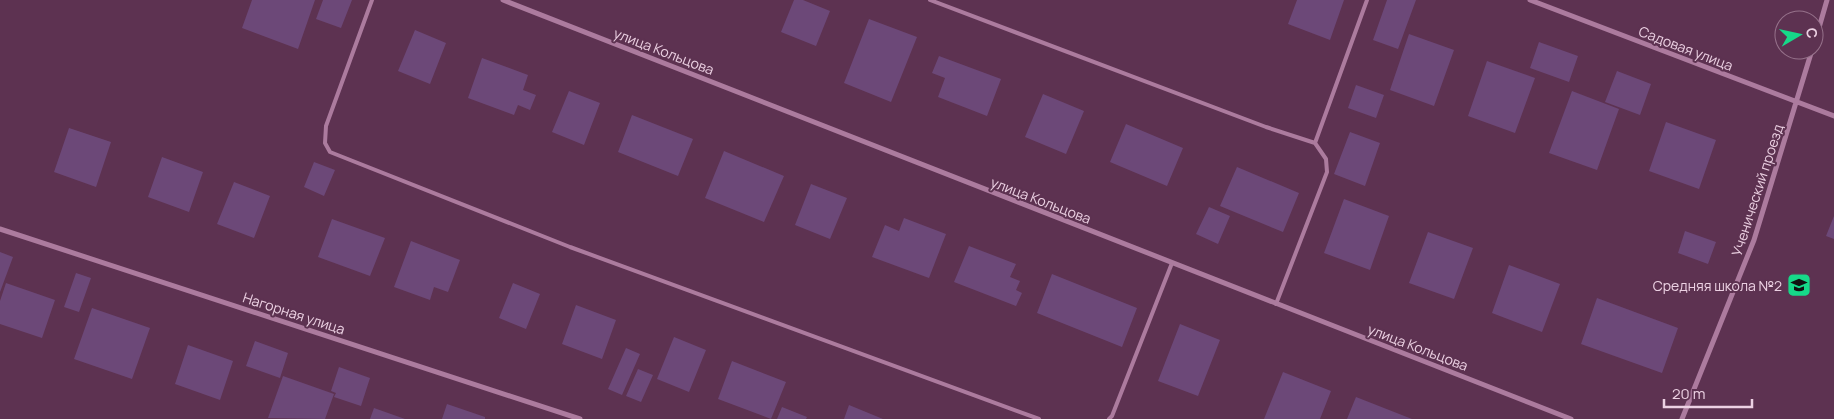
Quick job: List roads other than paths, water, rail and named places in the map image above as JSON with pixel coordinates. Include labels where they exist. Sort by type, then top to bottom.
[{"type":"street","name":"улица Кольцова","points":[[503,0],[1571,419]]},
{"type":"street","name":"Садовая улица","points":[[1530,0],[1834,116]]},
{"type":"street","name":"Ученический проезд","points":[[1682,419],[1754,240],[1798,102],[1809,60]]},
{"type":"street","name":"Нагорная улица","points":[[0,229],[580,419]]},
{"type":"lane","points":[[372,0],[326,126],[325,143],[330,152],[570,247],[1039,419]]},
{"type":"lane","points":[[930,0],[1266,127],[1315,142],[1326,159],[1327,172],[1276,304]]},
{"type":"lane","points":[[1315,142],[1367,0]]},
{"type":"lane","points":[[1109,419],[1112,416],[1172,263]]},
{"type":"place","name":"Средняя школа №2","points":[[1799,285]]}]
